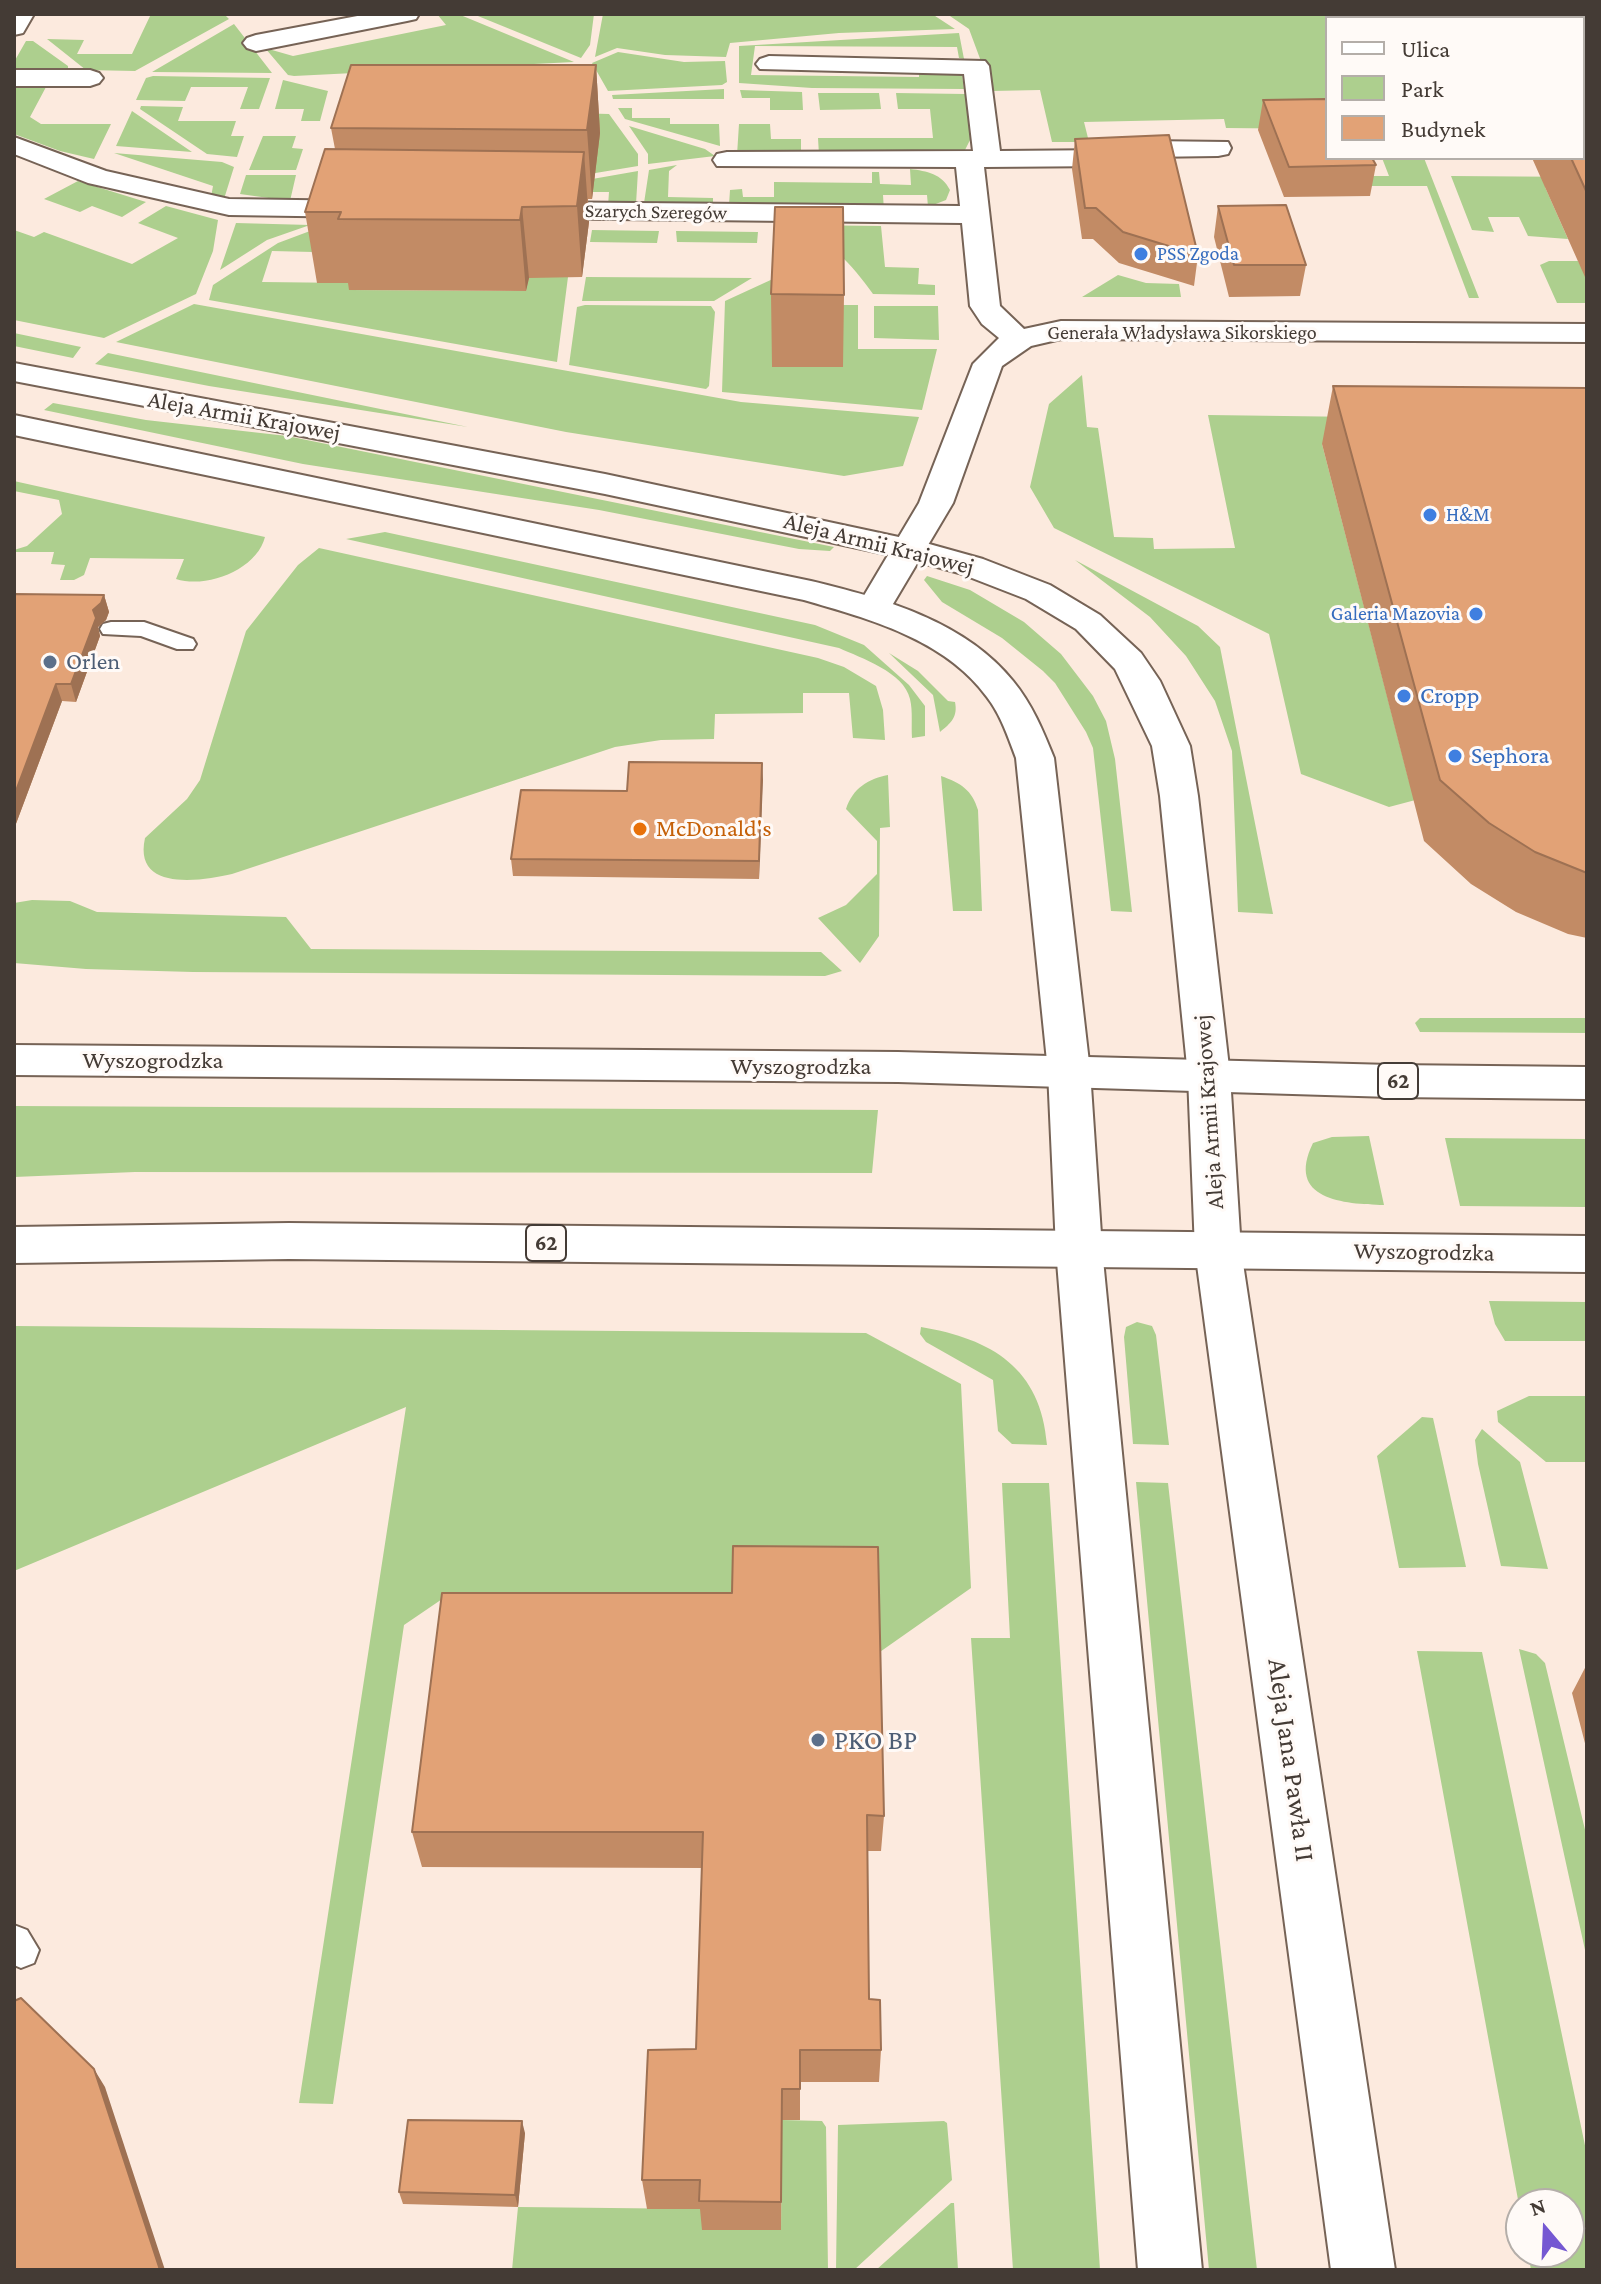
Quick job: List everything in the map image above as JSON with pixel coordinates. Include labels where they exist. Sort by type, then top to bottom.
[{"type":"street","points":[[14,28],[22,14]]},
{"type":"street","points":[[256,43],[407,14]]},
{"type":"street","points":[[769,64],[976,66],[978,159],[975,215],[985,306],[999,324],[1019,340]]},
{"type":"street","points":[[14,78],[90,78]]},
{"type":"street","points":[[14,145],[98,177],[229,207],[394,209]]},
{"type":"street","points":[[727,160],[1114,158],[1146,149],[1218,148]]},
{"type":"street","name":"Szarych Szeregów","points":[[502,210],[975,215]]},
{"type":"street","name":"Generała Władysława Sikorskiego","points":[[873,609],[944,485],[988,364],[1001,348],[1019,340],[1061,330],[1587,333]]},
{"type":"street","name":"Aleja Armii Krajowej","points":[[14,372],[590,481],[910,549],[1000,576],[1038,592],[1088,622],[1128,661],[1142,681],[1162,723],[1173,759],[1209,1076],[1218,1250]]},
{"type":"street","points":[[14,425],[811,591],[873,609],[943,638],[976,661],[1006,694],[1027,730],[1035,758],[1069,1071],[1079,1249],[1170,2270]]},
{"type":"street","name":"Wyszogrodzka","points":[[14,1060],[1069,1071],[1587,1083]]},
{"type":"street","name":"Wyszogrodzka","points":[[14,1245],[304,1241],[1587,1254]]},
{"type":"street","name":"Aleja Jana Pawła II","points":[[1218,1250],[1363,2270]]},
{"type":"lane","points":[[111,629],[144,629],[185,644]]},
{"type":"green space","points":[[151,14],[224,14],[229,19],[135,71],[86,70],[47,39],[84,40],[77,54],[132,54]]},
{"type":"green space","points":[[437,14],[458,14],[574,62],[294,76],[288,75],[265,48],[293,56],[446,25]]},
{"type":"green space","points":[[473,14],[594,14],[590,45],[581,58]]},
{"type":"green space","points":[[603,14],[932,14],[955,29],[839,33],[730,43],[726,57],[665,55],[617,48],[595,57]]},
{"type":"green space","points":[[947,14],[1348,16],[1325,16],[1325,129],[1226,128],[1224,119],[1084,122],[1089,142],[1052,142],[1040,90],[992,91],[969,29]]},
{"type":"green space","points":[[234,24],[272,73],[152,72]]},
{"type":"green space","points":[[959,33],[964,59],[959,58],[957,47],[755,46],[751,75],[919,77],[919,71],[955,72],[962,75],[964,89],[812,88],[739,83],[739,46]]},
{"type":"green space","points":[[26,41],[33,41],[68,66],[68,70],[20,71],[14,68],[14,62]]},
{"type":"green space","points":[[618,52],[684,62],[725,61],[727,82],[722,85],[608,91],[592,63]]},
{"type":"green space","points":[[146,78],[270,78],[259,109],[240,109],[248,87],[191,87],[185,101],[136,100]]},
{"type":"green space","points":[[283,80],[328,91],[320,121],[301,121],[304,109],[275,109]]},
{"type":"green space","points":[[14,86],[46,87],[30,117],[41,124],[111,124],[94,159],[60,151],[14,134]]},
{"type":"green space","points":[[724,89],[724,99],[613,99],[612,95]]},
{"type":"green space","points":[[740,90],[802,92],[803,110],[770,110],[770,98],[742,98]]},
{"type":"green space","points":[[818,93],[879,93],[881,109],[820,110]]},
{"type":"green space","points":[[896,93],[965,94],[972,136],[965,150],[819,155],[818,138],[933,138],[930,109],[898,109]]},
{"type":"green space","points":[[141,106],[183,107],[178,121],[236,121],[231,136],[244,136],[237,157],[207,154],[140,109]]},
{"type":"green space","points":[[618,108],[632,108],[632,118],[670,118],[670,124],[719,124],[720,146],[625,119]]},
{"type":"green space","points":[[132,111],[192,152],[116,146]]},
{"type":"green space","points":[[572,113],[609,114],[638,154],[638,166],[559,179]]},
{"type":"green space","points":[[739,124],[770,124],[771,139],[801,139],[801,156],[737,155]]},
{"type":"green space","points":[[629,126],[705,149],[715,156],[648,164],[648,154]]},
{"type":"green space","points":[[263,136],[296,136],[292,148],[303,149],[296,170],[249,170]]},
{"type":"green space","points":[[114,153],[222,162],[234,167],[224,199],[211,197],[213,186]]},
{"type":"green space","points":[[1383,160],[1425,160],[1479,298],[1469,298],[1427,186],[1365,186],[1361,176],[1389,176]]},
{"type":"green space","points":[[677,165],[669,171],[668,197],[713,198],[713,207],[649,206],[644,203],[649,170]]},
{"type":"green space","points":[[910,169],[928,172],[943,180],[950,190],[946,200],[928,207],[927,195],[883,195],[884,211],[729,205],[730,190],[742,189],[743,197],[774,197],[774,182],[872,183],[872,172],[879,172],[880,184],[911,185]]},
{"type":"green space","points":[[638,171],[636,204],[608,206],[609,192],[580,192],[558,185]]},
{"type":"green space","points":[[246,175],[296,175],[290,201],[240,194]]},
{"type":"green space","points":[[1451,176],[1587,177],[1578,187],[1545,187],[1568,239],[1528,236],[1519,217],[1488,217],[1494,232],[1472,230]]},
{"type":"green space","points":[[78,181],[146,202],[122,217],[92,206],[80,212],[44,199]]},
{"type":"green space","points":[[166,206],[218,220],[213,251],[196,294],[104,338],[14,320],[14,230],[34,237],[44,232],[132,264],[178,238],[138,223]]},
{"type":"green space","points":[[236,223],[310,225],[267,240],[220,270]]},
{"type":"green space","points":[[794,225],[881,226],[885,267],[919,268],[918,284],[935,285],[935,295],[873,294],[838,254]]},
{"type":"green space","points":[[318,228],[313,252],[272,251],[262,282],[351,283],[350,290],[526,291],[529,277],[568,277],[557,362],[209,300],[213,285],[278,243]]},
{"type":"green space","points":[[592,230],[659,231],[657,243],[590,242]]},
{"type":"green space","points":[[676,231],[758,232],[757,243],[677,242]]},
{"type":"green space","points":[[1549,261],[1578,261],[1587,277],[1587,303],[1557,303],[1540,265]]},
{"type":"green space","points":[[1118,275],[1146,283],[1179,284],[1181,297],[1082,297]]},
{"type":"green space","points":[[586,277],[752,278],[714,301],[582,301]]},
{"type":"green space","points":[[775,278],[843,305],[858,305],[858,349],[937,349],[922,410],[722,392],[725,301]]},
{"type":"green space","points":[[194,304],[741,402],[919,417],[903,466],[844,476],[566,432],[116,342]]},
{"type":"green space","points":[[711,306],[715,312],[709,386],[706,389],[569,365],[577,307]]},
{"type":"green space","points":[[874,306],[938,306],[939,340],[874,338]]},
{"type":"green space","points":[[14,333],[81,347],[73,358],[14,346]]},
{"type":"green space","points":[[108,353],[468,427],[209,386],[95,364]]},
{"type":"green space","points":[[1082,375],[1087,427],[1098,428],[1114,537],[1153,538],[1154,549],[1235,548],[1208,415],[1587,420],[1322,444],[1409,781],[1423,798],[1389,807],[1301,774],[1269,634],[1054,528],[1030,487],[1049,404]]},
{"type":"green space","points":[[53,403],[146,420],[287,436],[834,547],[830,551],[799,549],[599,510],[303,464],[44,410]]},
{"type":"green space","points":[[14,481],[265,537],[260,548],[242,567],[216,579],[176,579],[184,559],[90,558],[84,575],[74,580],[60,580],[65,565],[51,564],[54,552],[16,552],[14,556],[14,550],[27,546],[62,514],[59,500],[14,491]]},
{"type":"green space","points":[[385,532],[815,625],[864,645],[909,685],[925,706],[925,736],[912,738],[910,699],[899,681],[870,661],[839,648],[346,539]]},
{"type":"green space","points":[[319,548],[818,658],[844,667],[876,686],[883,710],[885,740],[853,738],[849,693],[803,693],[803,713],[715,714],[714,739],[661,740],[615,747],[232,874],[188,880],[159,875],[149,867],[144,855],[145,838],[187,799],[200,780],[246,631],[298,565]]},
{"type":"green space","points":[[1075,560],[1198,626],[1220,647],[1273,914],[1238,912],[1232,751],[1215,701],[1186,656],[1150,617]]},
{"type":"green space","points":[[927,576],[970,590],[1024,622],[1061,654],[1093,696],[1106,721],[1115,759],[1132,912],[1111,911],[1093,748],[1086,732],[1055,683],[1043,671],[1002,638],[942,602],[924,580]]},
{"type":"green space","points":[[889,653],[918,671],[948,701],[955,702],[953,719],[940,732],[933,695]]},
{"type":"green space","points":[[888,775],[890,827],[880,828],[879,936],[860,963],[818,918],[846,905],[877,874],[877,841],[846,809],[862,786]]},
{"type":"green space","points":[[941,776],[965,788],[978,810],[982,911],[953,911]]},
{"type":"green space","points":[[70,901],[97,912],[286,917],[311,949],[821,952],[842,971],[825,976],[193,972],[14,963],[14,903]]},
{"type":"green space","points":[[1420,1018],[1587,1018],[1587,1033],[1420,1032],[1415,1023]]},
{"type":"green space","points":[[14,1106],[878,1110],[872,1173],[135,1172],[14,1177]]},
{"type":"green space","points":[[1369,1136],[1384,1205],[1337,1200],[1313,1187],[1307,1177],[1306,1162],[1313,1143],[1332,1137]]},
{"type":"green space","points":[[1445,1138],[1587,1139],[1587,1207],[1460,1206]]},
{"type":"green space","points":[[1489,1301],[1587,1302],[1587,1341],[1505,1341],[1495,1324]]},
{"type":"green space","points":[[1137,1322],[1152,1326],[1156,1335],[1169,1445],[1133,1444],[1124,1337],[1126,1327]]},
{"type":"green space","points":[[14,1326],[866,1333],[961,1384],[971,1588],[877,1654],[734,1598],[451,1593],[404,1625],[333,2104],[299,2103],[406,1407],[14,1571]]},
{"type":"green space","points":[[921,1327],[970,1340],[1008,1362],[1023,1377],[1035,1396],[1043,1418],[1047,1445],[1012,1444],[998,1431],[993,1380],[926,1342],[920,1334]]},
{"type":"green space","points":[[1529,1396],[1587,1396],[1587,1462],[1546,1462],[1498,1422],[1497,1411]]},
{"type":"green space","points":[[1422,1417],[1433,1418],[1466,1567],[1399,1568],[1377,1456]]},
{"type":"green space","points":[[1482,1429],[1520,1462],[1548,1569],[1501,1566],[1478,1464],[1475,1440]]},
{"type":"green space","points":[[1136,1482],[1168,1483],[1257,2270],[1209,2270]]},
{"type":"green space","points":[[1002,1483],[1049,1483],[1100,2270],[1013,2270],[971,1638],[1010,1638]]},
{"type":"green space","points":[[1519,1649],[1536,1654],[1545,1663],[1587,1838],[1587,1959]]},
{"type":"green space","points":[[1417,1651],[1482,1652],[1587,2155],[1587,2270],[1531,2268],[1585,2268],[1585,2188],[1516,2188]]},
{"type":"green space","points":[[782,2120],[822,2121],[826,2127],[828,2270],[512,2270],[518,2207],[703,2209],[781,2230]]},
{"type":"green space","points":[[947,2123],[952,2180],[854,2270],[836,2270],[838,2125]]},
{"type":"green space","points":[[954,2203],[958,2270],[876,2270]]},
{"type":"building","points":[[1585,30],[1587,30],[1587,193],[1572,160],[1585,160]]},
{"type":"building","points":[[351,65],[596,65],[587,130],[331,128]]},
{"type":"building","points":[[1325,99],[1325,160],[1373,160],[1376,165],[1289,167],[1263,100]]},
{"type":"building","points":[[1169,135],[1198,255],[1123,232],[1096,208],[1085,208],[1075,139]]},
{"type":"building","points":[[325,149],[584,152],[577,206],[522,207],[520,220],[338,219],[341,212],[305,212]]},
{"type":"building","points":[[1286,205],[1306,265],[1234,265],[1218,206]]},
{"type":"building","points":[[775,207],[843,207],[844,295],[771,294]]},
{"type":"building","name":"Galeria Mazovia","points":[[1333,386],[1587,388],[1587,873],[1535,852],[1489,823],[1440,780]]},
{"type":"building","name":"Orlen","points":[[14,594],[104,595],[93,610],[96,618],[71,684],[56,684],[14,796]]},
{"type":"building","name":"McDonald's","points":[[629,762],[762,763],[759,861],[511,859],[521,790],[627,791]]},
{"type":"building","points":[[733,1546],[878,1547],[884,1816],[867,1815],[869,1999],[880,2000],[881,2050],[800,2050],[800,2089],[782,2089],[781,2202],[699,2201],[700,2180],[642,2180],[648,2050],[696,2049],[703,1832],[412,1832],[442,1593],[732,1593]]},
{"type":"building","points":[[21,1998],[94,2069],[160,2270],[14,2270],[14,2001]]},
{"type":"building","points":[[408,2120],[522,2121],[515,2195],[399,2192]]},
{"type":"place","name":"PSS Zgoda","points":[[1141,254]]},
{"type":"place","name":"H&M","points":[[1430,515]]},
{"type":"place","name":"Galeria Mazovia","points":[[1476,614]]},
{"type":"place","name":"Orlen","points":[[50,662]]},
{"type":"place","name":"Cropp","points":[[1404,696]]},
{"type":"place","name":"Sephora","points":[[1455,756]]},
{"type":"place","name":"McDonald's","points":[[640,829]]},
{"type":"place","name":"PKO BP","points":[[818,1740]]}]
